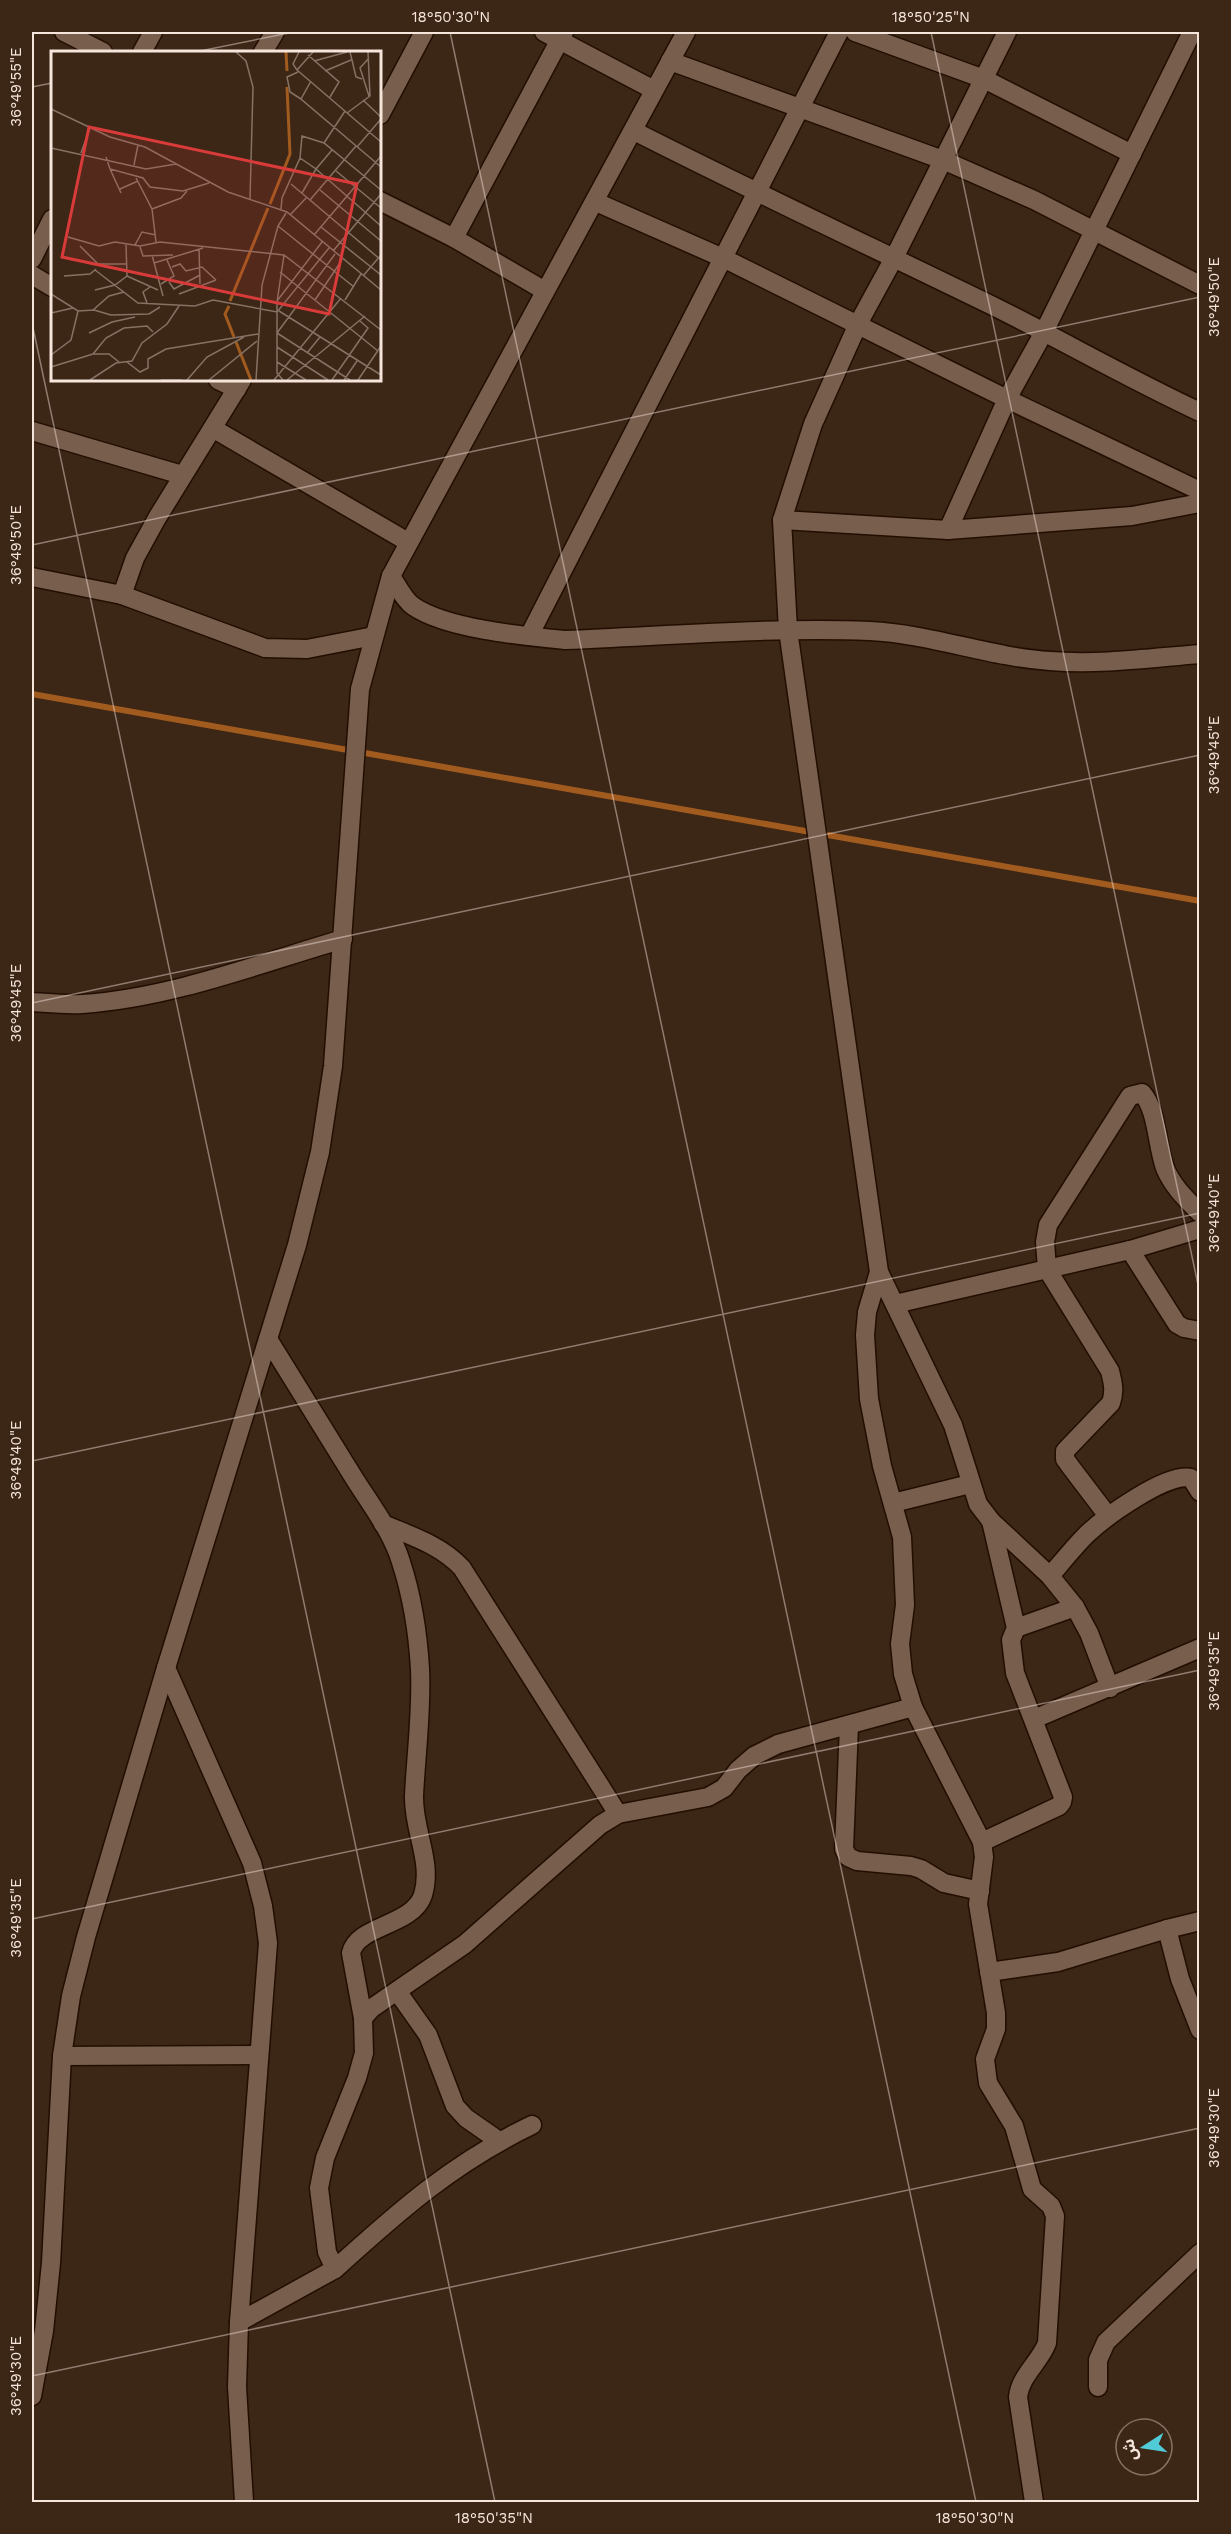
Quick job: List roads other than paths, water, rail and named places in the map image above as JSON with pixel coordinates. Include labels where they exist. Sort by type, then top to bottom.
[{"type":"street","points":[[64,32],[101,51]]},
{"type":"street","points":[[143,51],[153,32]]},
{"type":"street","points":[[264,51],[275,32]]},
{"type":"street","points":[[381,113],[424,32]]},
{"type":"street","points":[[32,2396],[45,2331],[62,2056],[70,1996],[166,1668],[297,1245],[320,1152],[333,1066],[360,689],[374,636],[391,576],[408,542],[596,202],[686,32]]},
{"type":"street","points":[[529,636],[839,32]]},
{"type":"street","points":[[855,32],[984,79],[1132,154]]},
{"type":"street","points":[[1007,32],[894,258],[858,324],[813,424],[782,520],[788,630],[879,1272],[953,1425],[978,1504],[991,1521],[1050,1576],[1075,1607],[1089,1633],[1110,1688]]},
{"type":"street","points":[[948,530],[1007,399],[1044,332],[1192,32]]},
{"type":"street","points":[[454,238],[556,34],[654,90]]},
{"type":"street","points":[[670,61],[943,160],[1034,200],[1200,285]]},
{"type":"street","points":[[634,131],[756,193],[1044,332],[1200,412]]},
{"type":"street","points":[[381,202],[454,238],[545,291]]},
{"type":"street","points":[[596,202],[723,258],[1007,399],[1200,491]]},
{"type":"street","points":[[32,258],[51,221]]},
{"type":"street","points":[[32,275],[51,286]]},
{"type":"street","points":[[122,595],[135,558],[182,476],[214,429],[240,384],[224,381]]},
{"type":"street","points":[[214,429],[408,542]]},
{"type":"street","points":[[32,431],[182,476]]},
{"type":"street","points":[[782,520],[948,530],[1132,516],[1200,503]]},
{"type":"street","points":[[391,576],[412,605],[440,619],[529,636],[565,640],[788,630],[871,631],[907,635],[1049,661],[1096,662],[1200,654]]},
{"type":"street","points":[[32,577],[122,595],[265,648],[307,649],[374,636]]},
{"type":"street","points":[[32,1002],[79,1004],[125,1000],[172,990],[343,939]]},
{"type":"street","points":[[1108,1516],[1065,1459],[1065,1451],[1111,1403],[1113,1384],[1110,1371],[1047,1269],[1045,1242],[1048,1225],[1130,1096],[1142,1093],[1149,1101],[1166,1169],[1174,1186],[1200,1213]]},
{"type":"street","points":[[895,1304],[1130,1250],[1200,1229]]},
{"type":"street","points":[[1130,1250],[1177,1324],[1200,1331]]},
{"type":"street","points":[[879,1272],[867,1312],[865,1335],[869,1400],[882,1466],[902,1537],[905,1574],[901,1654],[903,1674],[913,1707],[982,1842],[984,1857],[978,1904],[979,1918],[996,2013],[996,2029],[985,2059],[988,2083],[1014,2126],[1032,2189],[1051,2206],[1055,2216],[1047,2343],[1019,2388],[1018,2397],[1034,2502]]},
{"type":"street","points":[[268,1339],[383,1524],[400,1560],[415,1629],[420,1670],[414,1800],[426,1866],[422,1897],[406,1915],[360,1939],[352,1946],[351,1953],[363,2018],[364,2053],[357,2078],[326,2158],[319,2188],[327,2252],[334,2269]]},
{"type":"street","points":[[1050,1576],[1086,1534],[1108,1516],[1166,1481],[1185,1476],[1191,1478],[1200,1492]]},
{"type":"street","points":[[894,1503],[970,1484]]},
{"type":"street","points":[[982,1842],[1062,1802],[1063,1797],[1016,1673],[1011,1640],[1016,1629],[991,1521]]},
{"type":"street","points":[[383,1524],[437,1548],[451,1556],[462,1568],[618,1814]]},
{"type":"street","points":[[1016,1629],[1075,1607]]},
{"type":"street","points":[[1034,1719],[1200,1648]]},
{"type":"street","points":[[166,1668],[252,1863],[263,1906],[268,1943],[239,2322],[237,2387],[244,2502]]},
{"type":"street","points":[[363,2018],[372,2008],[465,1944],[600,1825],[618,1814],[708,1797],[724,1788],[738,1770],[754,1756],[778,1744],[913,1707]]},
{"type":"street","points":[[849,1725],[844,1849],[848,1857],[857,1861],[911,1866],[921,1869],[944,1883],[980,1891]]},
{"type":"street","points":[[989,1972],[1058,1962],[1200,1921]]},
{"type":"street","points":[[1167,1929],[1180,1979],[1199,2029]]},
{"type":"street","points":[[397,1991],[429,2035],[455,2106],[466,2118],[499,2141]]},
{"type":"street","points":[[62,2056],[259,2055]]},
{"type":"street","points":[[239,2322],[334,2269],[410,2201],[438,2180],[499,2141],[532,2125]]},
{"type":"street","points":[[1098,2386],[1098,2360],[1106,2342],[1200,2253]]},
{"type":"waterway","points":[[32,694],[1200,901]]}]
